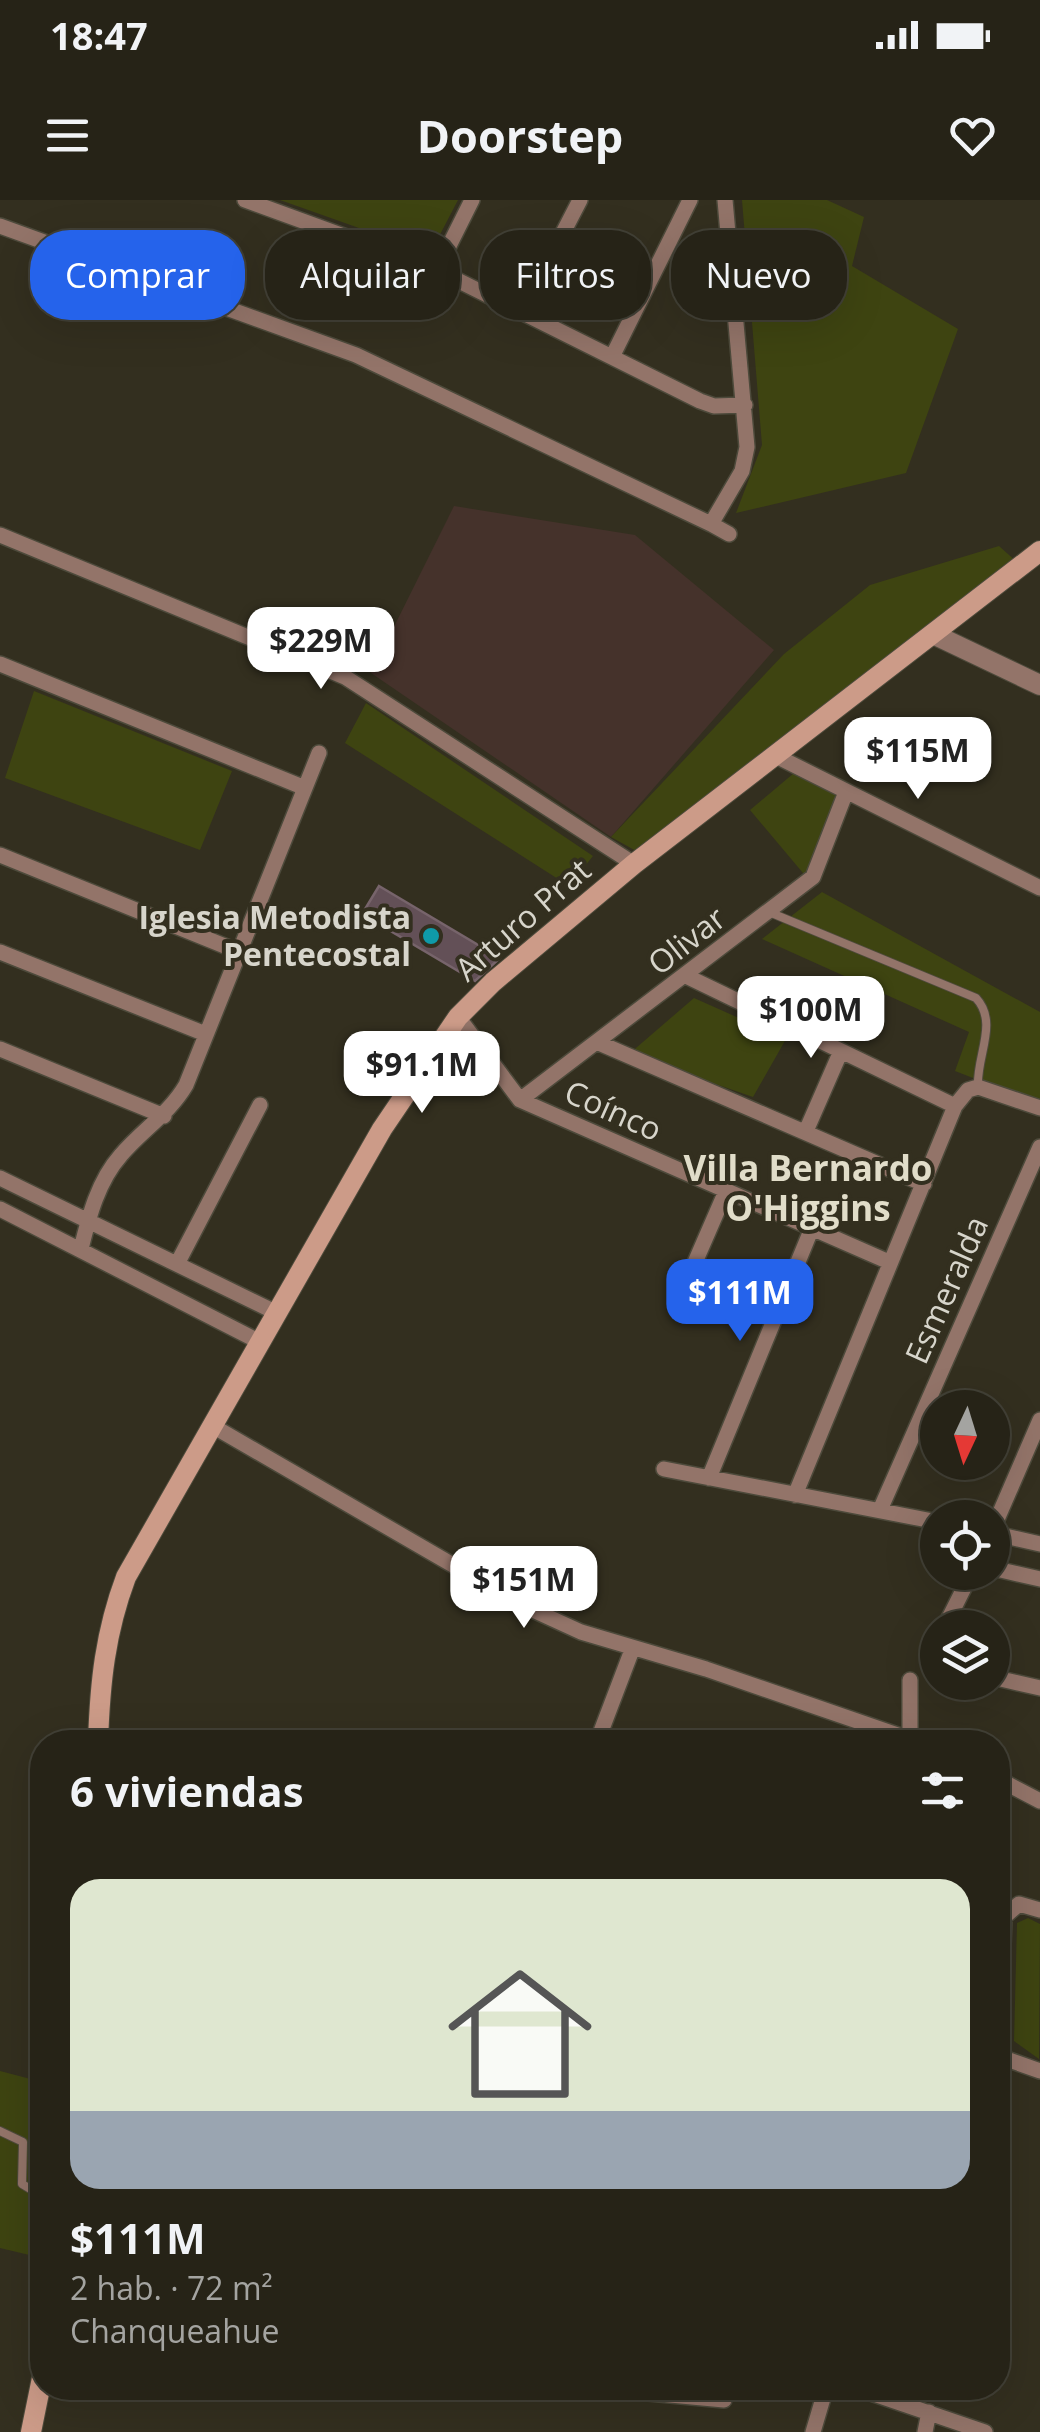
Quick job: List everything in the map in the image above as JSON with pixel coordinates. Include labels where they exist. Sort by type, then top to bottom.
[{"type":"main road","name":"Arturo Prat","points":[[98,1730],[101,1665],[126,1577],[382,1129],[458,1017],[493,982],[634,864],[1040,551]]},
{"type":"main road","points":[[31,2432],[38,2400]]},
{"type":"street","points":[[245,200],[265,203],[335,230]]},
{"type":"street","points":[[457,230],[472,200]]},
{"type":"street","points":[[564,230],[580,200]]},
{"type":"street","points":[[612,357],[690,200]]},
{"type":"street","points":[[711,524],[742,471],[747,447],[725,200]]},
{"type":"street","points":[[0,226],[356,355],[729,534]]},
{"type":"street","points":[[538,320],[700,401],[714,406],[745,405]]},
{"type":"street","points":[[0,534],[346,677],[634,864]]},
{"type":"street","points":[[933,634],[1040,685]]},
{"type":"street","points":[[0,664],[305,788]]},
{"type":"street","points":[[81,1249],[101,1184],[121,1155],[164,1116],[186,1085],[203,1034],[318,753]]},
{"type":"street","points":[[776,756],[1040,888]]},
{"type":"street","name":"Olivar","points":[[520,1100],[813,877],[846,792]]},
{"type":"street","points":[[0,855],[237,951]]},
{"type":"street","points":[[0,952],[203,1034]]},
{"type":"street","points":[[686,976],[955,1106]]},
{"type":"street","name":"Coínco","points":[[458,1017],[520,1100],[889,1262]]},
{"type":"street","points":[[598,1043],[924,1184]]},
{"type":"street","points":[[0,1049],[164,1116]]},
{"type":"street","points":[[806,1130],[841,1051]]},
{"type":"street","points":[[796,1495],[955,1106],[968,1090],[983,1087],[1040,1108]]},
{"type":"street","points":[[177,1264],[260,1104]]},
{"type":"street","name":"Esmeralda","points":[[880,1510],[1040,1148]]},
{"type":"street","points":[[0,1178],[275,1312]]},
{"type":"street","points":[[683,1290],[726,1190]]},
{"type":"street","points":[[0,1209],[258,1341]]},
{"type":"street","points":[[709,1478],[812,1228]]},
{"type":"street","points":[[1006,1500],[1040,1420]]},
{"type":"street","points":[[211,1424],[522,1605],[632,1650],[706,1669],[878,1730]]},
{"type":"street","points":[[664,1468],[920,1518]]},
{"type":"street","points":[[1010,1536],[1040,1544]]},
{"type":"street","points":[[1010,1572],[1040,1578]]},
{"type":"street","points":[[602,1730],[632,1650]]},
{"type":"street","points":[[910,1680],[912,1730]]},
{"type":"street","points":[[1010,1681],[1040,1688]]},
{"type":"street","points":[[1010,1785],[1040,1800]]},
{"type":"street","points":[[1010,1912],[1020,1904],[1040,1910]]},
{"type":"street","points":[[1010,2060],[1040,2071]]},
{"type":"street","points":[[812,2432],[822,2400]]},
{"type":"street","points":[[892,2400],[984,2432]]},
{"type":"street","points":[[925,2432],[929,2412]]},
{"type":"lane","points":[[769,912],[976,998],[986,1008],[989,1024],[977,1070],[983,1087]]},
{"type":"lane","points":[[0,2131],[23,2142],[22,2184],[30,2189]]},
{"type":"shaded area","points":[[454,506],[635,535],[774,650],[611,837],[371,673]]},
{"type":"green space","points":[[280,200],[458,200],[442,230],[365,230]]},
{"type":"green space","points":[[742,200],[827,200],[864,217],[852,266],[958,329],[906,473],[736,513],[762,445],[752,320],[847,320],[847,230],[744,230]]},
{"type":"green space","points":[[999,546],[1018,563],[647,857],[611,837],[784,654],[870,585]]},
{"type":"green space","points":[[34,691],[232,771],[200,850],[5,778]]},
{"type":"green space","points":[[366,703],[593,856],[569,886],[345,743]]},
{"type":"green space","points":[[794,773],[850,803],[825,869],[808,879],[750,810]]},
{"type":"green space","points":[[822,892],[1040,1012],[1040,1104],[955,1071],[969,1032],[762,939]]},
{"type":"green space","points":[[694,998],[786,1039],[753,1097],[629,1054]]},
{"type":"green space","points":[[1028,1918],[1040,1924],[1039,2059],[1014,2041],[1017,1923]]},
{"type":"green space","points":[[0,2071],[30,2079],[30,2255],[0,2248]]},
{"type":"building","name":"Iglesia Metodista Pentecostal","points":[[379,886],[500,958],[475,981],[362,914]]},
{"type":"place","name":"Iglesia Metodista Pentecostal","points":[[431,936]]},
{"type":"district","name":"Villa Bernardo O'Higgins","points":[[808,1189]]}]
